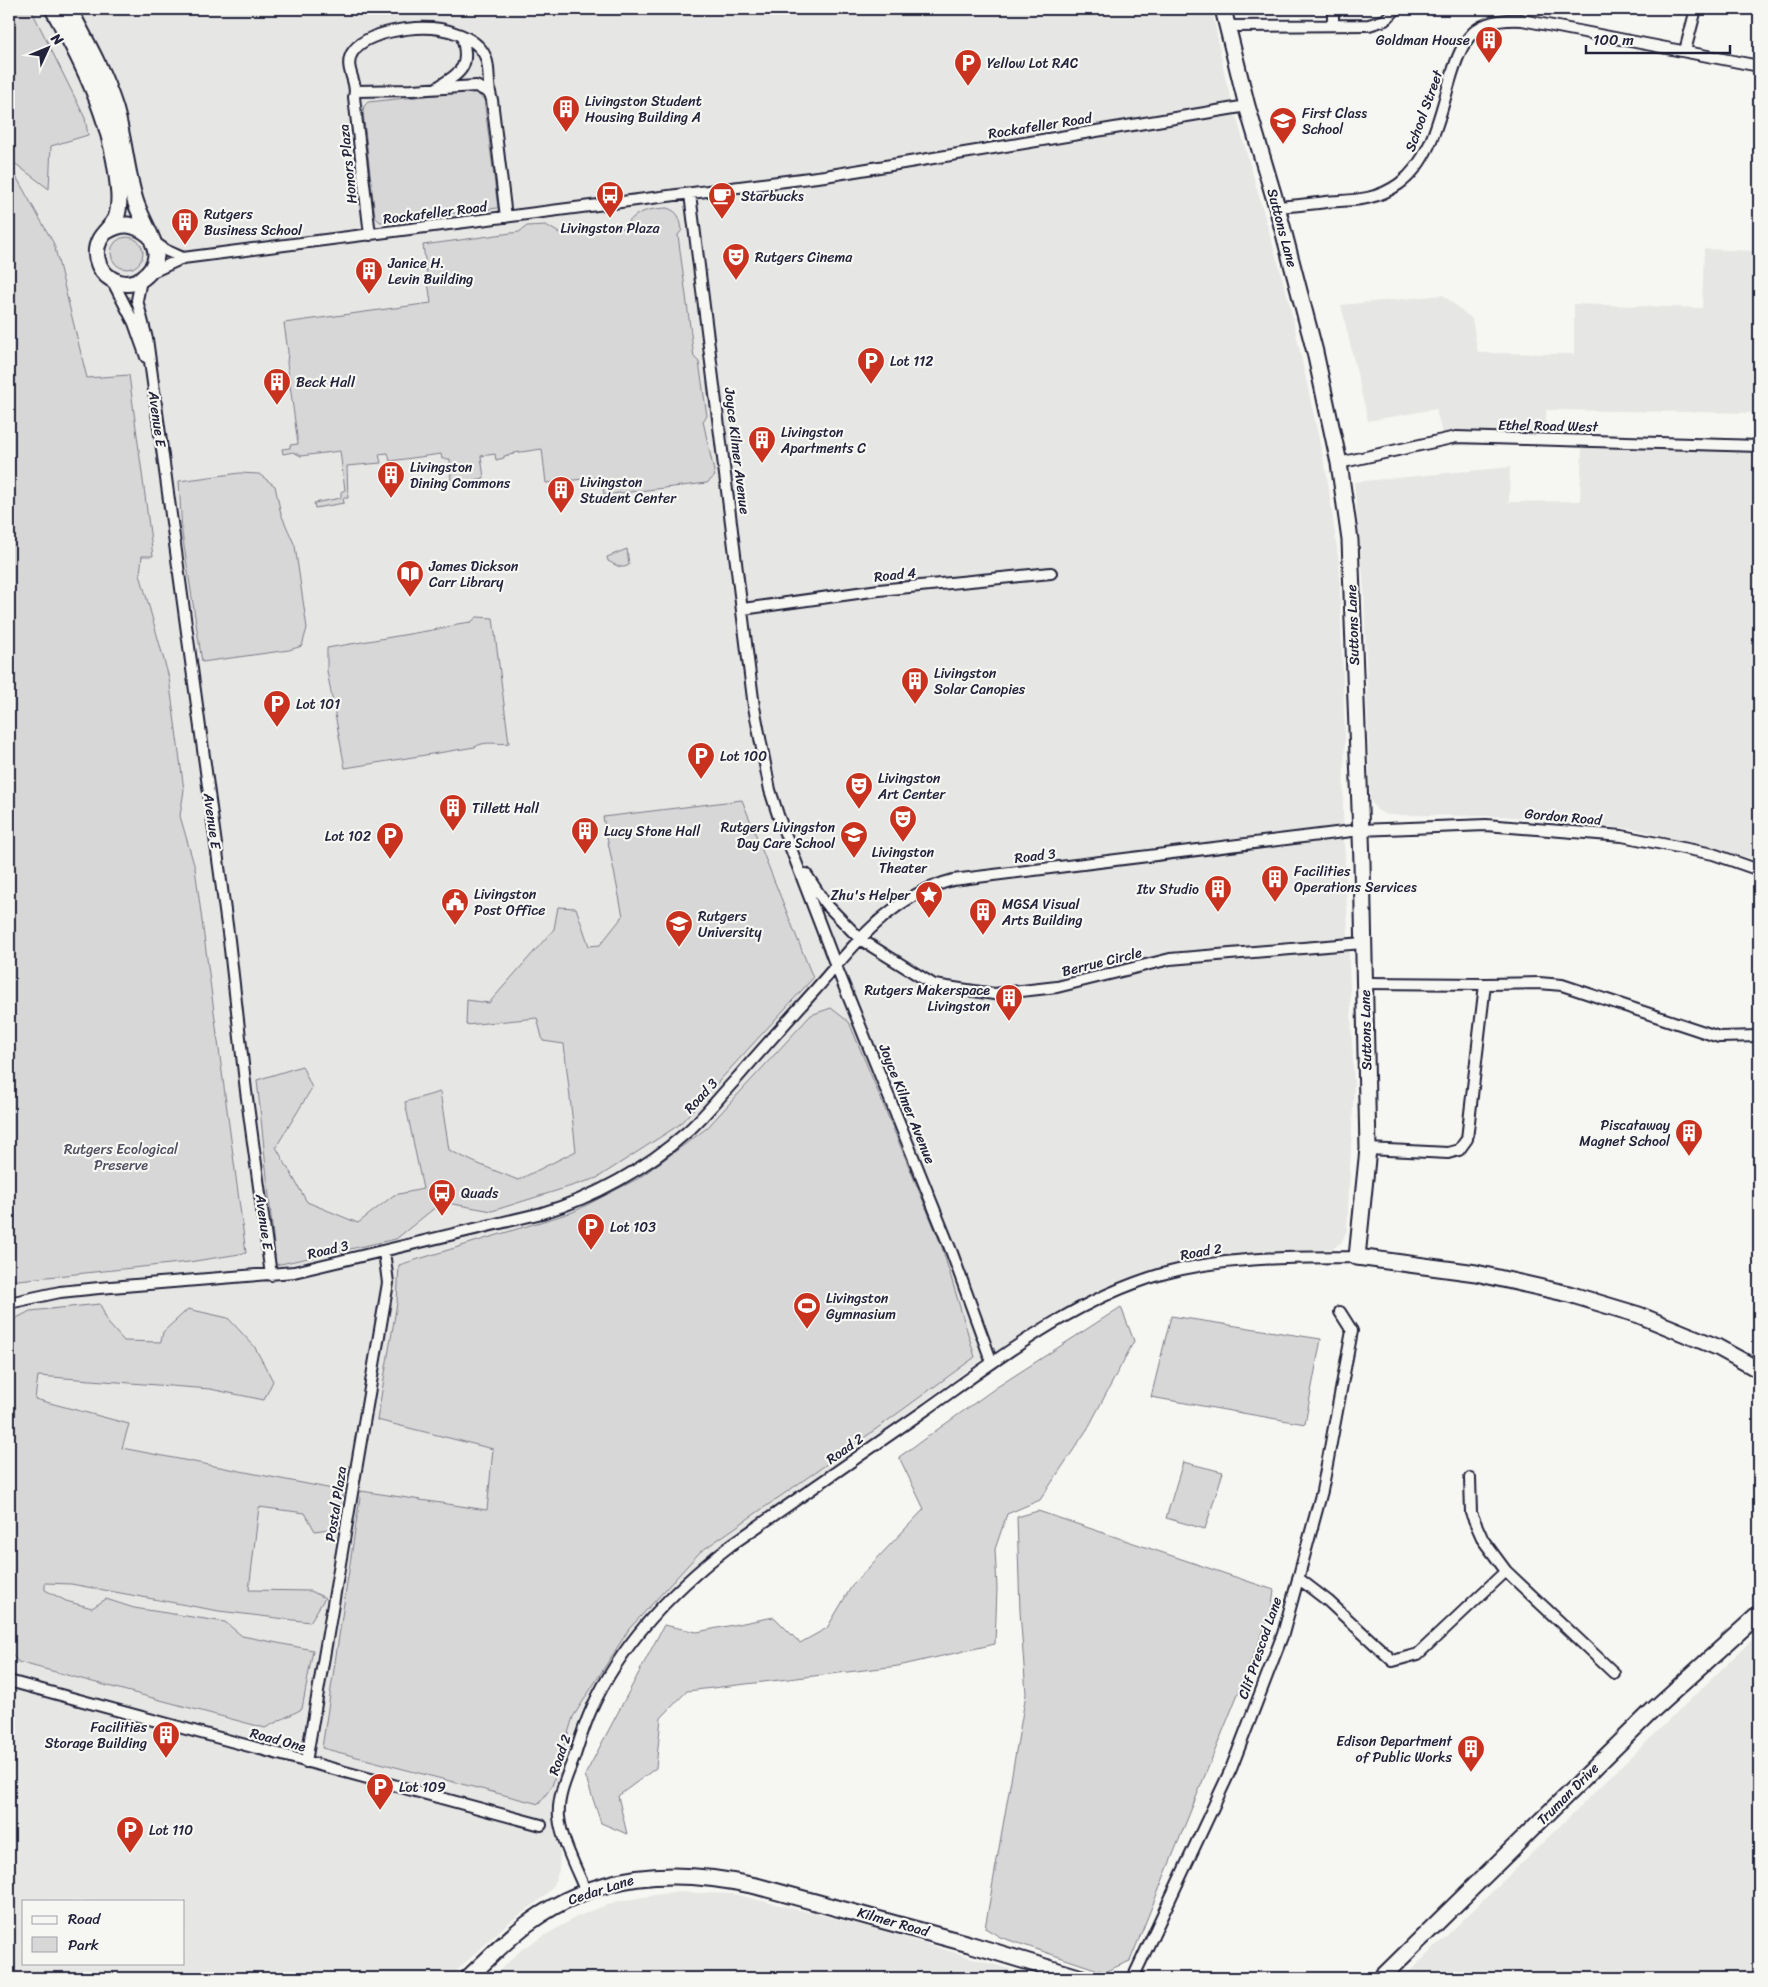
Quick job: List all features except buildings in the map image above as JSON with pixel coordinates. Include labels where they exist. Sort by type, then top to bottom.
[{"type":"street","name":"Avenue E","points":[[53,9],[91,81],[110,140],[119,204],[115,219],[101,238],[97,247],[99,266],[112,280],[134,323],[150,367]]},
{"type":"street","name":"Avenue E","points":[[69,9],[96,57],[108,87],[122,138],[133,193],[156,258],[144,277],[137,300],[147,339],[229,940],[246,1091],[271,1275]]},
{"type":"street","name":"Suttons Lane","points":[[1223,9],[1247,106],[1277,207],[1315,352],[1339,463],[1350,540],[1363,943],[1366,983],[1368,1149],[1357,1257]]},
{"type":"street","points":[[1333,9],[1333,25]]},
{"type":"street","points":[[1226,26],[1378,23],[1385,20],[1396,9]]},
{"type":"street","points":[[1687,52],[1686,47],[1696,9]]},
{"type":"street","name":"School Street","points":[[1277,207],[1358,201],[1377,196],[1398,184],[1414,171],[1429,146],[1462,47],[1470,35],[1487,24],[1504,19],[1522,20],[1759,66]]},
{"type":"street","name":"Honors Plaza","points":[[370,235],[354,97],[356,91],[349,67],[351,55],[368,38],[421,28],[440,29],[462,36],[479,47],[488,62],[490,94],[506,217]]},
{"type":"street","points":[[436,89],[454,76],[465,62],[466,52],[462,36]]},
{"type":"street","points":[[356,91],[476,86],[490,94]]},
{"type":"street","name":"Rockafeller Road","points":[[144,277],[183,258],[690,194],[838,173],[1247,106]]},
{"type":"street","name":"Joyce Kilmer Avenue","points":[[690,194],[754,706],[770,790],[836,966],[952,1253],[992,1363]]},
{"type":"street","points":[[108,231],[124,224],[133,225],[162,248],[183,258]]},
{"type":"street","points":[[112,280],[132,283],[144,277]]},
{"type":"street","name":"Ethel Road West","points":[[1339,463],[1456,438],[1759,446]]},
{"type":"street","name":"Road 4","points":[[743,609],[879,590],[1051,573]]},
{"type":"street","name":"Gordon Road","points":[[1360,830],[1486,825],[1622,836],[1713,854],[1759,870]]},
{"type":"street","name":"Road 3","points":[[9,1303],[60,1292],[294,1272],[564,1207],[581,1200],[636,1169],[686,1132],[860,939],[893,909],[917,893],[952,880],[1360,830]]},
{"type":"street","name":"Joyce Kilmer Avenue","points":[[795,855],[825,903],[860,939]]},
{"type":"street","name":"Berrue Circle","points":[[860,939],[934,985],[994,994],[1057,987],[1170,959],[1363,943]]},
{"type":"street","points":[[1366,983],[1539,983],[1562,985],[1719,1037],[1759,1036]]},
{"type":"street","points":[[1368,1149],[1448,1153],[1459,1150],[1467,1139],[1485,984]]},
{"type":"street","name":"Postal Plaza","points":[[306,1762],[388,1283],[384,1251]]},
{"type":"street","points":[[1357,1257],[1476,1273],[1569,1294],[1639,1315],[1717,1347],[1759,1370]]},
{"type":"street","name":"Road 2","points":[[586,1892],[567,1845],[559,1817],[560,1798],[592,1708],[606,1682],[641,1631],[677,1590],[716,1556],[1040,1331],[1083,1306],[1123,1287],[1163,1274],[1203,1265],[1241,1260],[1357,1257]]},
{"type":"street","name":"Clif Prescod Lane","points":[[1133,1978],[1231,1769],[1282,1634],[1322,1491],[1352,1331],[1340,1312]]},
{"type":"street","points":[[1470,1478],[1471,1513],[1484,1540],[1506,1571],[1614,1673]]},
{"type":"street","points":[[1298,1578],[1328,1601],[1393,1661],[1418,1654],[1506,1571]]},
{"type":"street","name":"Truman Drive","points":[[1381,1978],[1653,1710],[1759,1614]]},
{"type":"street","name":"Road One","points":[[9,1681],[541,1825]]},
{"type":"street","name":"Cedar Lane","points":[[468,1978],[526,1925],[550,1909],[586,1892],[622,1881],[650,1876],[701,1877]]},
{"type":"street","name":"Kilmer Road","points":[[701,1877],[747,1884],[853,1911],[1030,1961],[1082,1978]]},
{"type":"shaded area","name":"Rutgers University","points":[[9,9],[1212,9],[1225,77],[1289,301],[1327,476],[1339,563],[1345,738],[1343,809],[1354,1088],[1347,1230],[1341,1243],[1332,1249],[1241,1254],[1201,1260],[1123,1282],[1083,1300],[989,1355],[701,1560],[654,1607],[626,1642],[583,1707],[561,1772],[551,1810],[560,1853],[559,1871],[552,1887],[543,1898],[507,1924],[449,1978],[9,1978]]},
{"type":"shaded area","points":[[1704,249],[1759,251],[1759,413],[1546,410],[1546,443],[1445,446],[1436,409],[1368,421],[1341,305],[1443,295],[1472,319],[1478,353],[1574,354],[1574,304],[1702,308]]},
{"type":"shaded area","points":[[1582,444],[1759,447],[1759,860],[1634,829],[1503,816],[1386,815],[1377,810],[1370,800],[1364,588],[1354,482],[1510,467],[1509,502],[1580,501]]},
{"type":"shaded area","points":[[1759,1633],[1759,1978],[1403,1978]]},
{"type":"shaded area","points":[[672,1892],[734,1894],[874,1928],[1038,1978],[492,1978],[522,1949],[576,1917],[614,1902]]},
{"type":"green space","points":[[9,9],[31,9],[85,118],[88,135],[51,146],[49,189],[9,159]]},
{"type":"green space","points":[[473,91],[484,99],[498,208],[380,222],[375,217],[363,112],[364,106],[368,102]]},
{"type":"green space","name":"Rutgers Ecological Preserve","points":[[9,164],[54,244],[87,378],[129,375],[153,556],[142,556],[140,574],[169,678],[184,790],[180,816],[195,868],[246,1253],[189,1262],[9,1281]]},
{"type":"green space","points":[[667,208],[674,211],[681,222],[682,230],[678,235],[694,357],[699,362],[707,416],[703,421],[715,476],[707,483],[604,495],[602,477],[546,483],[542,449],[514,453],[496,460],[495,454],[481,456],[484,478],[451,484],[450,459],[442,459],[441,454],[390,461],[388,453],[379,454],[381,463],[347,466],[348,498],[343,498],[344,503],[315,508],[314,503],[341,498],[341,492],[345,490],[340,451],[301,456],[293,452],[283,454],[282,449],[298,444],[287,363],[288,352],[284,323],[431,303],[423,245],[519,232],[527,226],[546,225],[564,236],[624,228],[637,214],[654,209]]},
{"type":"green space","points":[[127,237],[139,241],[143,253],[139,265],[127,269],[115,265],[111,253],[115,241]]},
{"type":"green space","points":[[240,473],[259,474],[275,486],[281,514],[295,546],[307,628],[302,646],[289,650],[202,662],[182,533],[179,481]]},
{"type":"green space","points":[[627,549],[629,565],[621,567],[608,561],[607,557]]},
{"type":"green space","points":[[477,617],[493,618],[509,743],[487,743],[475,747],[345,768],[327,671],[327,648],[450,627],[471,622]]},
{"type":"green space","points":[[742,800],[813,978],[679,1125],[597,1178],[492,1211],[442,1202],[396,1239],[276,1265],[257,1080],[302,1066],[312,1088],[276,1147],[307,1202],[358,1223],[394,1195],[423,1189],[405,1102],[440,1092],[449,1150],[518,1180],[576,1151],[564,1044],[543,1041],[537,1018],[466,1025],[467,1000],[489,1003],[554,929],[558,907],[576,908],[589,946],[600,945],[623,916],[603,817]]},
{"type":"green space","points":[[831,1008],[849,1022],[941,1244],[975,1357],[850,1448],[700,1552],[629,1629],[573,1717],[552,1786],[539,1804],[322,1748],[361,1491],[487,1510],[493,1449],[377,1420],[397,1303],[399,1265],[573,1212],[639,1178],[707,1128],[811,1015]]},
{"type":"green space","points":[[100,1304],[108,1323],[124,1341],[161,1342],[163,1332],[188,1309],[228,1318],[254,1346],[273,1381],[264,1400],[210,1389],[38,1376],[35,1399],[129,1424],[122,1448],[343,1491],[335,1528],[315,1531],[305,1513],[259,1507],[249,1590],[311,1591],[325,1598],[310,1622],[219,1611],[71,1584],[45,1583],[45,1590],[66,1601],[92,1608],[106,1599],[134,1608],[225,1622],[242,1636],[313,1650],[302,1709],[265,1728],[18,1662],[9,1650],[9,1322],[30,1311]]},
{"type":"green space","points":[[1121,1307],[1134,1341],[1088,1428],[1040,1500],[1007,1514],[995,1549],[997,1588],[995,1644],[898,1666],[687,1691],[661,1718],[656,1768],[618,1796],[627,1834],[601,1823],[585,1775],[664,1625],[697,1632],[774,1617],[800,1643],[827,1628],[853,1584],[924,1509],[899,1457],[997,1387]]},
{"type":"green space","points":[[1171,1316],[1321,1339],[1305,1424],[1151,1397]]},
{"type":"green space","points":[[1183,1462],[1223,1472],[1205,1529],[1166,1518]]},
{"type":"green space","points":[[1038,1511],[1274,1590],[1271,1612],[1130,1961],[1104,1972],[1000,1937],[985,1928],[1026,1694],[1020,1611],[1017,1517]]},
{"type":"place","name":"Goldman House","points":[[1489,64]]},
{"type":"place","name":"Yellow Lot RAC","points":[[968,87]]},
{"type":"place","name":"Livingston Student Housing Building A","points":[[566,133]]},
{"type":"place","name":"First Class School","points":[[1283,145]]},
{"type":"place","name":"Livingston Plaza","points":[[610,219]]},
{"type":"place","name":"Starbucks","points":[[722,220]]},
{"type":"place","name":"Rutgers Business School","points":[[185,246]]},
{"type":"place","name":"Rutgers Cinema","points":[[736,281]]},
{"type":"place","name":"Janice H. Levin Building","points":[[369,295]]},
{"type":"place","name":"Lot 112","points":[[871,385]]},
{"type":"place","name":"Beck Hall","points":[[277,406]]},
{"type":"place","name":"Livingston Apartments C","points":[[762,464]]},
{"type":"place","name":"Livingston Dining Commons","points":[[391,499]]},
{"type":"place","name":"Livingston Student Center","points":[[561,514]]},
{"type":"place","name":"James Dickson Carr Library","points":[[410,598]]},
{"type":"place","name":"Livingston Solar Canopies","points":[[915,705]]},
{"type":"place","name":"Lot 101","points":[[277,728]]},
{"type":"place","name":"Lot 100","points":[[701,780]]},
{"type":"place","name":"Livingston Art Center","points":[[859,810]]},
{"type":"place","name":"Tillett Hall","points":[[453,832]]},
{"type":"place","name":"Livingston Theater","points":[[903,843]]},
{"type":"place","name":"Lucy Stone Hall","points":[[585,855]]},
{"type":"place","name":"Rutgers Livingston Day Care School","points":[[854,859]]},
{"type":"place","name":"Lot 102","points":[[390,860]]},
{"type":"place","name":"Facilities Operations Services","points":[[1275,903]]},
{"type":"place","name":"Itv Studio","points":[[1218,913]]},
{"type":"place","name":"Zhu's Helper","points":[[929,919]]},
{"type":"place","name":"Livingston Post Office","points":[[455,926]]},
{"type":"place","name":"MGSA Visual Arts Building","points":[[983,936]]},
{"type":"place","name":"Rutgers University","points":[[679,948]]},
{"type":"place","name":"Rutgers Makerspace Livingston","points":[[1009,1022]]},
{"type":"place","name":"Piscataway Magnet School","points":[[1689,1157]]},
{"type":"place","name":"Quads","points":[[442,1217]]},
{"type":"place","name":"Lot 103","points":[[591,1251]]},
{"type":"place","name":"Livingston Gymnasium","points":[[807,1330]]},
{"type":"place","name":"Facilities Storage Building","points":[[166,1759]]},
{"type":"place","name":"Edison Department of Public Works","points":[[1471,1773]]},
{"type":"place","name":"Lot 109","points":[[380,1811]]},
{"type":"place","name":"Lot 110","points":[[130,1854]]}]
